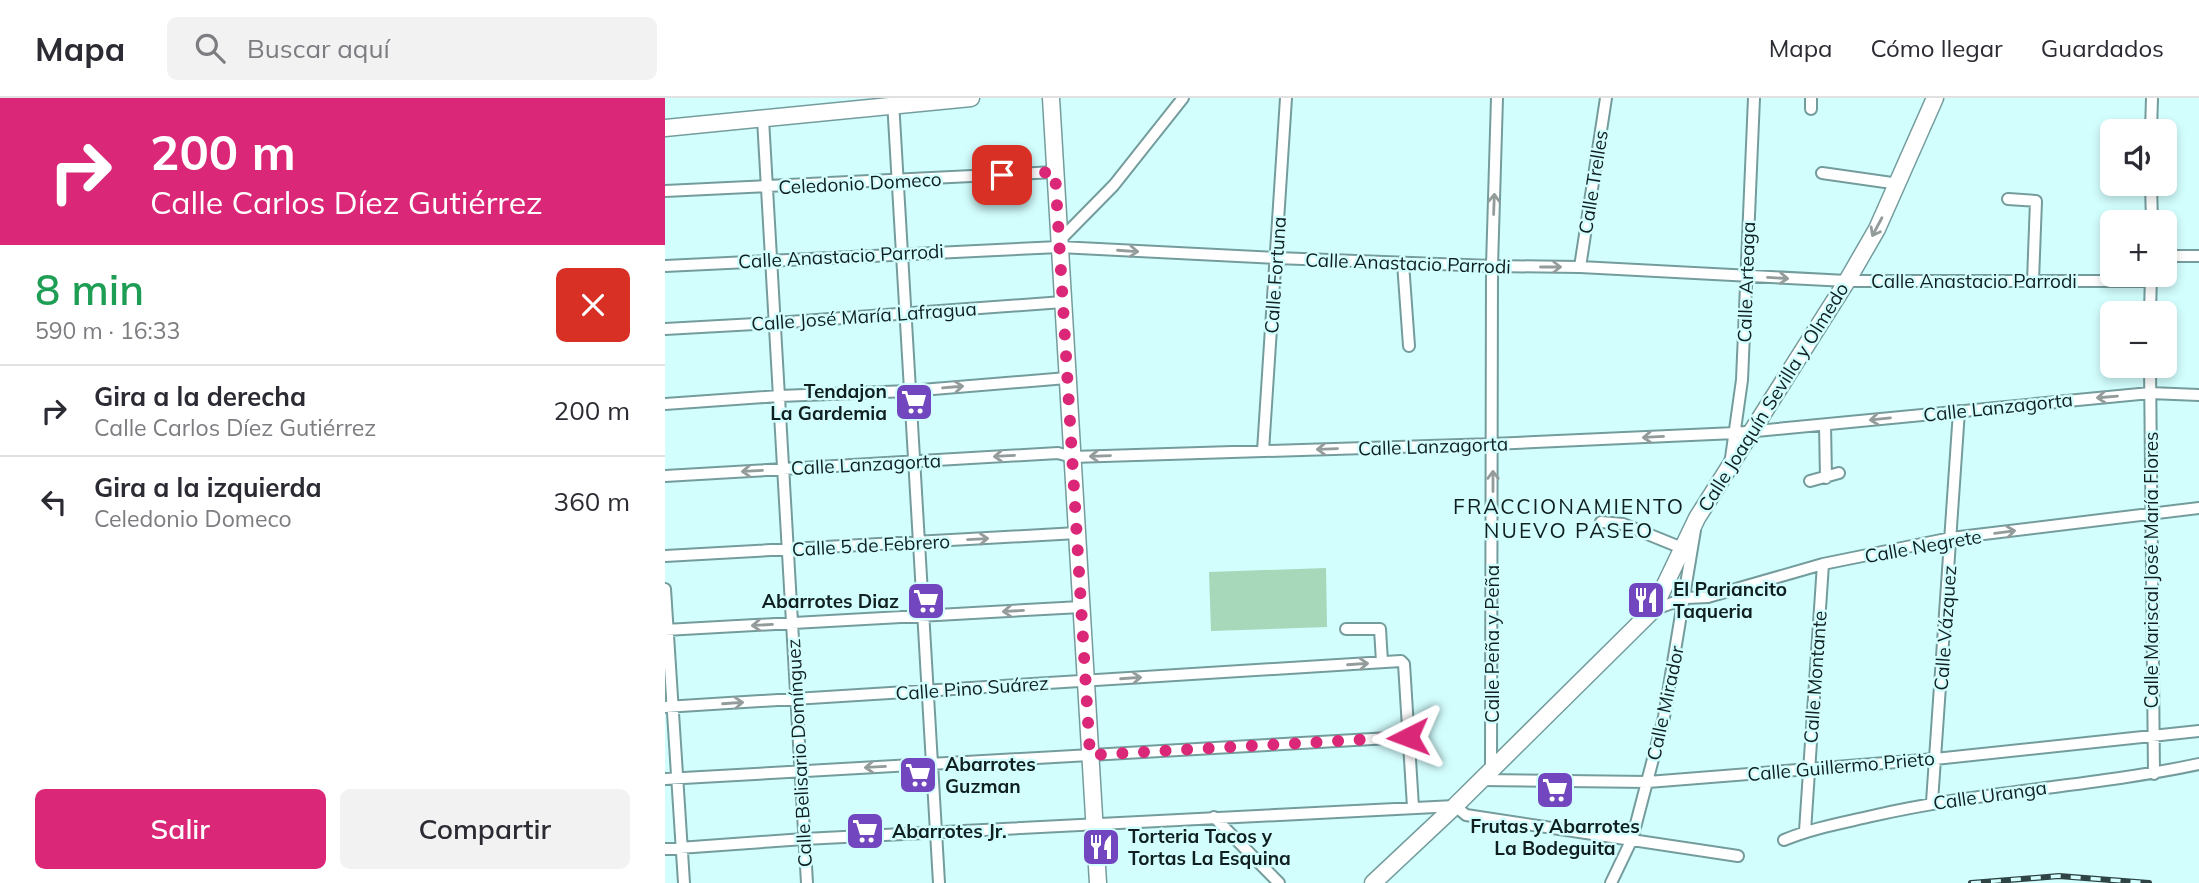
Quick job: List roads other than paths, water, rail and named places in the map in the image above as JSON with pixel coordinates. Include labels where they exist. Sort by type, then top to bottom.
[{"type":"street","points":[[665,128],[763,119],[893,101],[971,98]]},
{"type":"street","points":[[1051,98],[1098,883]]},
{"type":"street","points":[[1060,243],[1114,185],[1183,98]]},
{"type":"street","name":"Calle Fortuna","points":[[1263,451],[1286,98]]},
{"type":"street","name":"Calle Peña y Peña","points":[[1486,775],[1493,444],[1492,267],[1497,98]]},
{"type":"street","name":"Calle Trelles","points":[[1580,267],[1606,98]]},
{"type":"street","name":"Calle Arteaga","points":[[1730,465],[1742,380],[1754,98]]},
{"type":"street","name":"Calle Joaquín Sevilla y Olmedo","points":[[1373,883],[1455,806],[1653,610],[1697,518],[1877,229],[1935,98]]},
{"type":"street","points":[[2151,119],[2152,98]]},
{"type":"street","points":[[893,101],[939,883]]},
{"type":"street","name":"Calle Belisario Domínguez","points":[[763,119],[807,883]]},
{"type":"street","name":"Celedonio Domeco","points":[[665,191],[1055,172]]},
{"type":"street","points":[[1822,173],[1899,184]]},
{"type":"street","points":[[2008,199],[2036,201],[2033,281]]},
{"type":"street","name":"Calle Anastacio Parrodi","points":[[665,265],[1060,243],[1276,258],[1492,267],[1580,267],[1847,281],[2100,279]]},
{"type":"street","points":[[2177,256],[2199,256]]},
{"type":"street","points":[[1403,263],[1409,346]]},
{"type":"street","name":"Calle José María Lafragua","points":[[665,329],[1063,302]]},
{"type":"street","points":[[665,404],[909,391],[1067,377]]},
{"type":"street","name":"Calle Mariscal José María Flores","points":[[2150,378],[2154,774]]},
{"type":"street","name":"Calle Lanzagorta","points":[[665,476],[1058,453],[1072,457],[1493,444],[1735,433],[2150,393],[2199,395]]},
{"type":"street","name":"Calle Vázquez","points":[[1932,802],[1959,411]]},
{"type":"street","points":[[1825,425],[1826,478]]},
{"type":"street","points":[[1810,481],[1839,473]]},
{"type":"street","name":"Calle Negrete","points":[[1653,610],[1686,598],[1708,597],[1823,564],[1951,538],[2199,508]]},
{"type":"street","name":"Calle Mirador","points":[[1611,883],[1632,839],[1664,717],[1686,598],[1697,518]]},
{"type":"street","points":[[1601,522],[1623,524],[1682,548]]},
{"type":"street","name":"Calle 5 de Febrero","points":[[665,556],[1077,533]]},
{"type":"street","name":"Calle Montante","points":[[1805,831],[1823,564]]},
{"type":"street","points":[[665,589],[671,779],[684,883]]},
{"type":"street","points":[[666,630],[1081,607]]},
{"type":"street","points":[[1346,629],[1381,629],[1382,662]]},
{"type":"street","name":"Calle Pino Suárez","points":[[669,707],[1401,661],[1404,664],[1408,737]]},
{"type":"street","name":"Calle Guillermo Prieto","points":[[1486,775],[1648,782],[1935,759],[2199,731]]},
{"type":"street","points":[[671,779],[1408,737],[1413,807]]},
{"type":"street","name":"Calle Uranga","points":[[1784,840],[1805,831],[1932,802],[2154,774],[2199,764]]},
{"type":"street","points":[[665,849],[804,839],[1455,806],[1465,815],[1738,856]]},
{"type":"street","points":[[1214,817],[1279,883]]},
{"type":"railway","points":[[1971,883],[2059,876],[2149,883]]},
{"type":"place","name":"Tendajon La Gardemia","points":[[914,402]]},
{"type":"place","name":"El Pariancito Taqueria","points":[[1646,600]]},
{"type":"place","name":"Abarrotes Diaz","points":[[926,601]]},
{"type":"place","name":"Abarrotes Guzman","points":[[918,775]]},
{"type":"place","name":"Frutas y Abarrotes La Bodeguita","points":[[1555,790]]},
{"type":"place","name":"Abarrotes Jr.","points":[[865,831]]},
{"type":"place","name":"Torteria Tacos y Tortas La Esquina","points":[[1101,847]]},
{"type":"district","name":"FRACCIONAMIENTO NUEVO PASEO","points":[[1569,519]]}]
